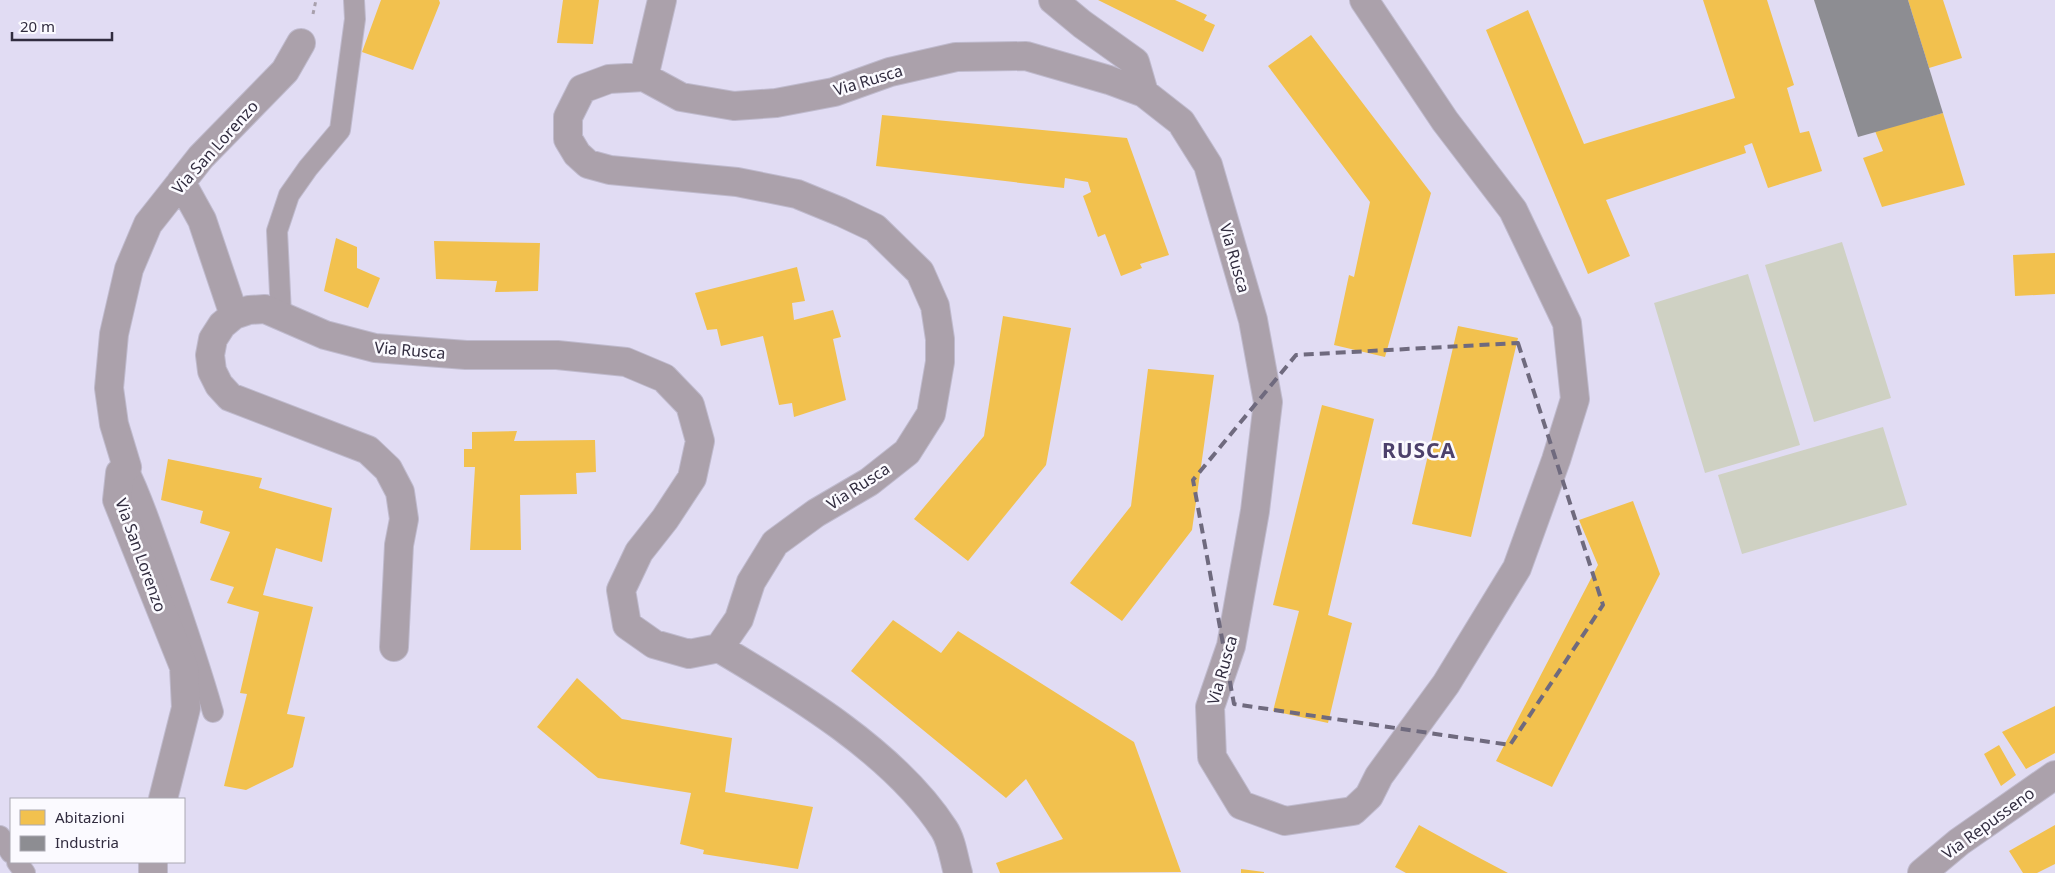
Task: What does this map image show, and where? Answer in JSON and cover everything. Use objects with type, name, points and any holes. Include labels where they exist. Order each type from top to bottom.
[{"type":"street","points":[[644,77],[662,0]]},
{"type":"street","points":[[1054,0],[1082,24],[1135,62],[1144,93]]},
{"type":"street","name":"Via Rusca","points":[[234,315],[249,310],[265,309],[281,314],[324,335],[375,348],[466,355],[557,356],[626,362],[664,378],[690,405],[700,441],[692,478],[665,519],[639,552],[621,590],[627,625],[654,644],[689,654],[719,648],[739,619],[752,582],[774,543],[816,513],[869,482],[908,452],[931,414],[940,362],[940,339],[935,306],[920,272],[876,228],[798,194],[737,182],[610,170],[588,164],[577,154],[568,139],[568,117],[582,89],[609,79],[644,77],[681,97],[734,106],[776,104],[834,92],[890,72],[956,57],[1026,56],[1109,80],[1144,93],[1181,122],[1208,165],[1253,320],[1268,402],[1255,511],[1231,646],[1210,707],[1212,757],[1241,805],[1285,822],[1353,811],[1369,796],[1379,776],[1446,684],[1517,568],[1556,460],[1575,399],[1567,323],[1513,210],[1445,121],[1364,0]]},
{"type":"street","name":"Via San Lorenzo","points":[[163,798],[186,708],[184,667],[117,500],[120,473],[128,468],[114,424],[109,388],[114,334],[129,269],[148,224],[201,156],[285,70],[300,43]]},
{"type":"street","points":[[181,182],[202,220],[234,315],[222,325],[213,339],[210,355],[212,371],[219,385],[230,397],[368,450],[388,469],[400,492],[404,518],[399,545],[394,647]]},
{"type":"street","points":[[719,648],[778,683],[837,724],[882,761],[922,800],[945,831],[958,873]]},
{"type":"street","name":"Via Repusseno","points":[[1922,873],[1959,842],[2055,775]]},
{"type":"lane","points":[[281,314],[277,232],[289,195],[308,168],[340,130],[355,19],[354,0]]},
{"type":"lane","points":[[128,468],[136,484],[199,662],[213,712]]},
{"type":"lane","points":[[0,836],[10,851]]},
{"type":"highlighted area","points":[[1518,343],[1603,605],[1510,745],[1234,704],[1193,480],[1296,355]]},
{"type":"shaded area","points":[[1842,242],[1891,398],[1814,422],[1765,265]]},
{"type":"shaded area","points":[[1748,274],[1800,445],[1705,473],[1654,303]]},
{"type":"shaded area","points":[[1883,427],[1907,505],[1742,554],[1718,475]]},
{"type":"building: Abitazioni","points":[[381,0],[439,0],[440,3],[413,70],[362,52]]},
{"type":"building: Abitazioni","points":[[563,0],[599,0],[593,44],[557,43]]},
{"type":"building: Abitazioni","points":[[1098,0],[1175,0],[1207,15],[1204,20],[1215,25],[1203,52]]},
{"type":"building: Abitazioni","points":[[1703,0],[1767,0],[1794,85],[1787,88],[1800,133],[1809,131],[1822,171],[1768,188],[1752,143],[1744,146],[1746,153],[1606,200],[1630,256],[1588,274],[1486,30],[1528,10],[1584,144],[1735,98]]},
{"type":"building: Abitazioni","points":[[1908,0],[1943,0],[1962,58],[1929,68]]},
{"type":"building: Abitazioni","points":[[1311,35],[1431,193],[1385,357],[1334,345],[1349,275],[1354,277],[1370,202],[1268,66]]},
{"type":"building: Abitazioni","points":[[1943,113],[1965,185],[1882,207],[1863,158],[1883,151],[1875,131]]},
{"type":"building: Abitazioni","points":[[882,115],[1127,138],[1169,255],[1140,264],[1142,268],[1121,276],[1105,234],[1098,237],[1083,196],[1091,192],[1088,182],[1065,178],[1064,188],[876,166]]},
{"type":"building: Abitazioni","points":[[336,238],[357,247],[357,268],[380,278],[368,308],[324,291]]},
{"type":"building: Abitazioni","points":[[434,241],[540,243],[538,291],[495,292],[497,281],[436,279]]},
{"type":"building: Abitazioni","points":[[2055,253],[2055,294],[2015,296],[2013,255]]},
{"type":"building: Abitazioni","points":[[797,267],[805,301],[792,303],[794,320],[833,310],[841,337],[833,339],[846,400],[794,417],[792,403],[779,405],[763,336],[721,346],[717,329],[707,330],[695,293]]},
{"type":"building: Abitazioni","points":[[1003,316],[1071,328],[1046,465],[968,561],[914,519],[984,436]]},
{"type":"building: Abitazioni","points":[[1458,326],[1518,338],[1471,537],[1412,524]]},
{"type":"building: Abitazioni","points":[[1148,369],[1214,375],[1192,530],[1122,621],[1070,583],[1131,506]]},
{"type":"building: Abitazioni","points":[[1322,405],[1374,419],[1328,615],[1352,623],[1328,723],[1273,711],[1299,611],[1273,605]]},
{"type":"building: Abitazioni","points":[[517,431],[514,441],[595,440],[596,472],[576,473],[577,494],[520,495],[521,550],[470,550],[475,467],[464,467],[464,449],[472,449],[472,432]]},
{"type":"building: Abitazioni","points":[[168,459],[262,478],[259,488],[332,508],[322,562],[276,548],[263,595],[313,607],[287,714],[305,717],[293,767],[246,790],[224,786],[247,694],[240,693],[259,612],[227,603],[234,587],[210,580],[230,532],[200,523],[203,511],[161,500]]},
{"type":"building: Abitazioni","points":[[1633,501],[1660,574],[1552,787],[1496,761],[1598,565],[1579,520]]},
{"type":"building: Abitazioni","points":[[893,620],[941,653],[958,631],[1134,742],[1181,872],[1000,873],[996,863],[1063,839],[1026,779],[1006,798],[851,671]]},
{"type":"building: Abitazioni","points":[[577,678],[622,719],[732,738],[725,792],[813,807],[798,869],[703,854],[704,850],[680,844],[691,793],[598,778],[537,727]]},
{"type":"building: Abitazioni","points":[[2055,706],[2055,753],[2026,769],[2002,732]]},
{"type":"building: Abitazioni","points":[[1999,745],[2016,775],[2001,786],[1984,754]]},
{"type":"building: Abitazioni","points":[[1419,825],[1508,873],[1406,873],[1395,867]]},
{"type":"building: Abitazioni","points":[[2055,825],[2055,864],[2037,873],[2023,873],[2009,851]]},
{"type":"building: Abitazioni","points":[[1241,869],[1264,872],[1264,873],[1241,873]]},
{"type":"building: Industria","points":[[1814,0],[1908,0],[1943,113],[1858,137]]},
{"type":"district","name":"RUSCA","points":[[1419,450]]}]
